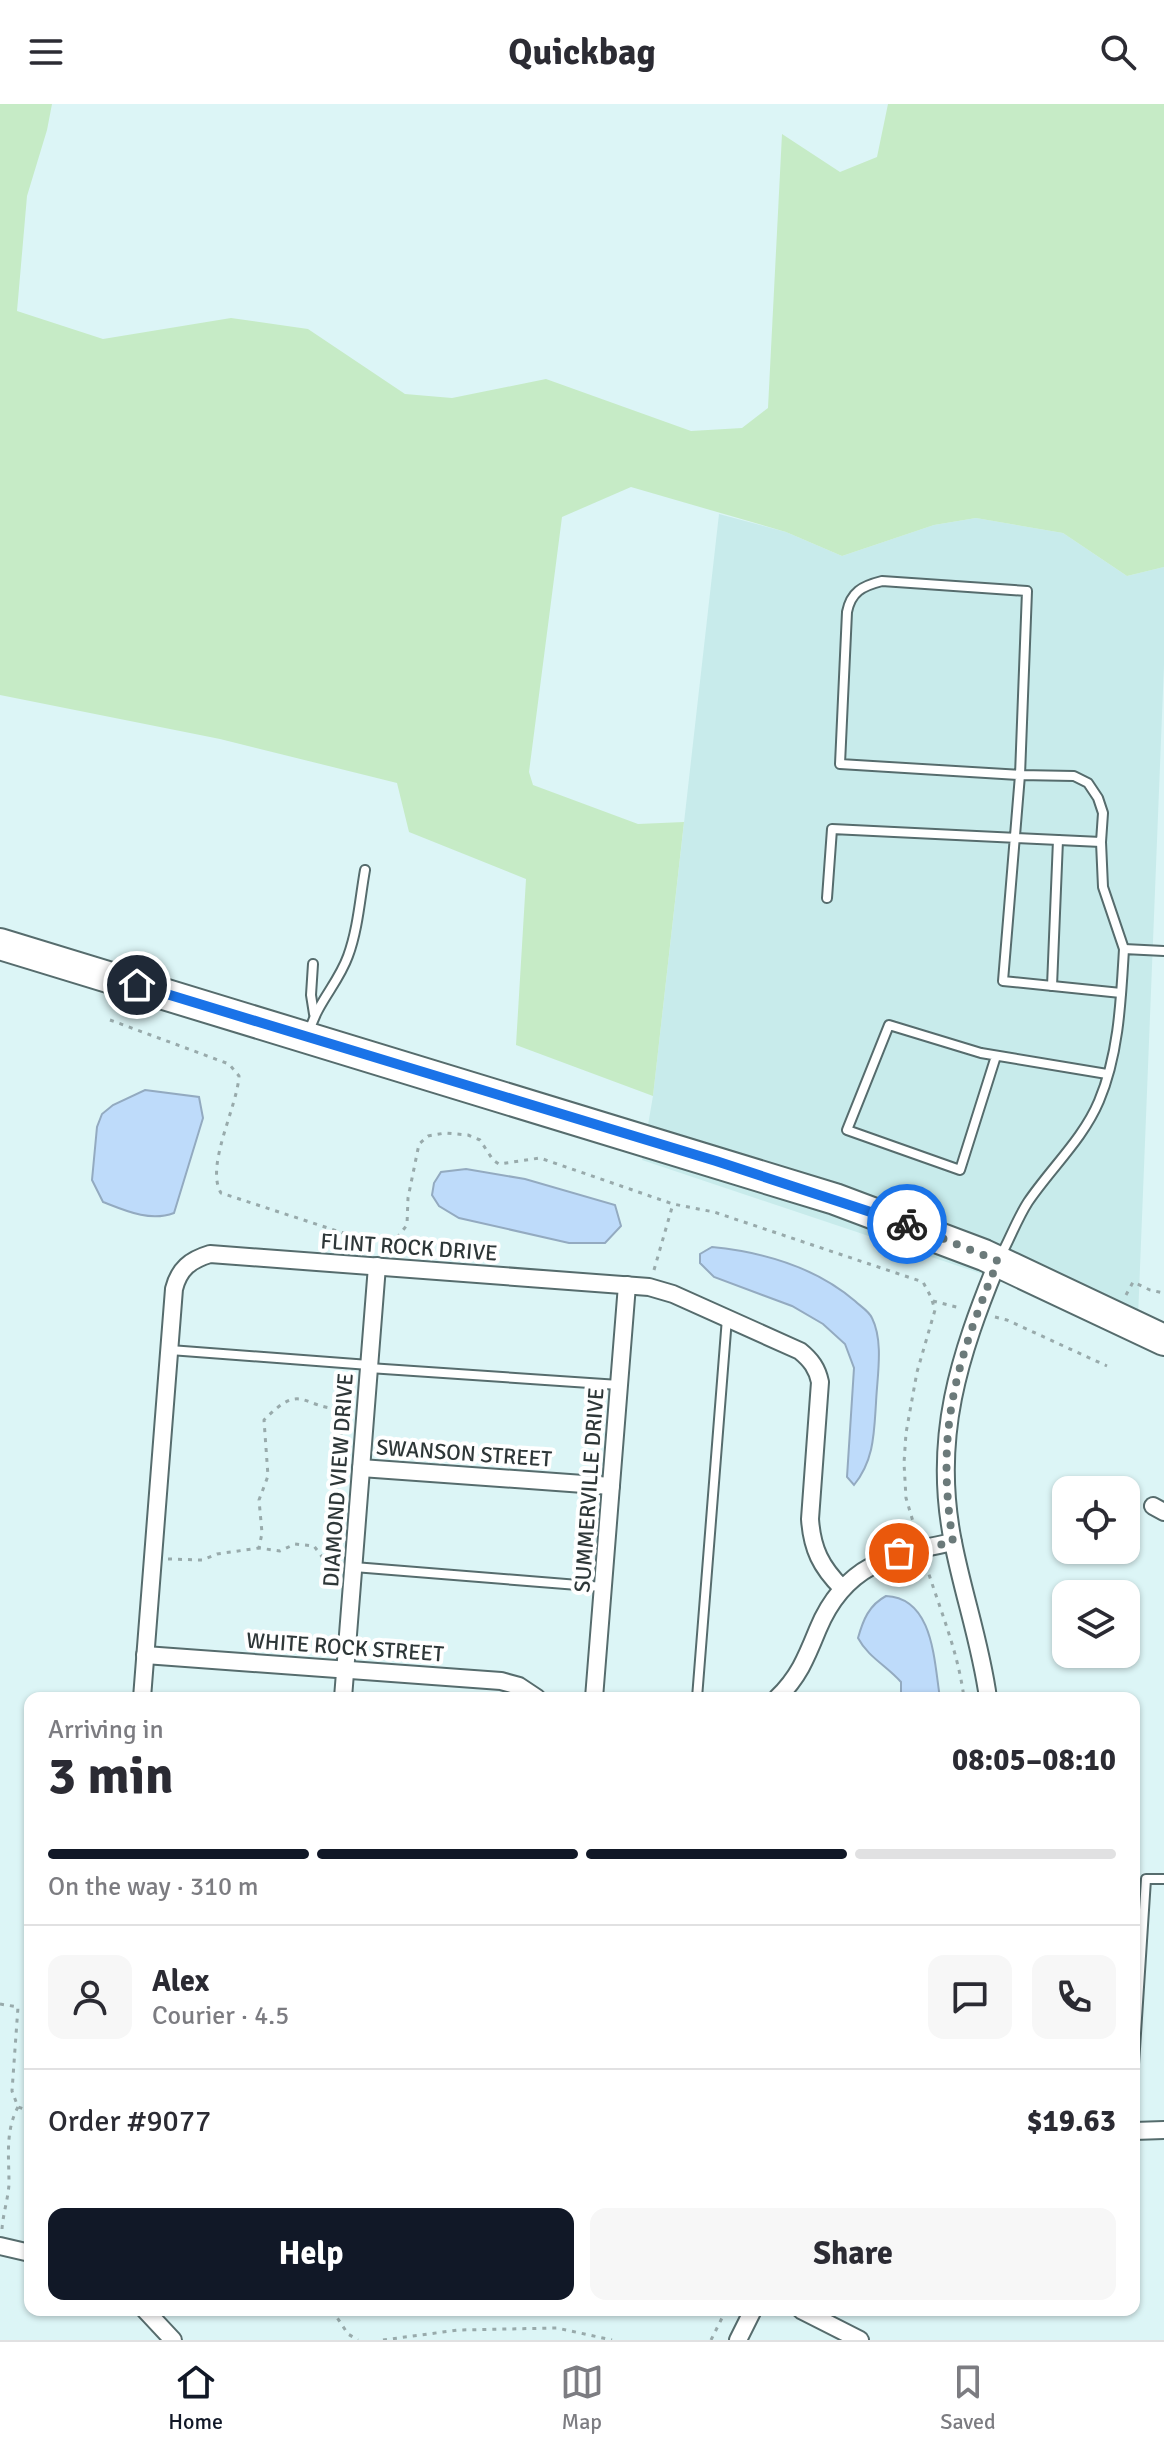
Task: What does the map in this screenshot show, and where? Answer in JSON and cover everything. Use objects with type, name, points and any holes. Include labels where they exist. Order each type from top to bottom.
[{"type":"highway","points":[[0,944],[311,1026],[835,1199],[998,1261],[1164,1340]]},
{"type":"street","name":"FLINT ROCK DRIVE","points":[[142,1692],[174,1289],[177,1277],[185,1266],[210,1254],[649,1287],[673,1294],[800,1351],[810,1358],[820,1382],[811,1538],[826,1572],[842,1588]]},
{"type":"street","points":[[987,1692],[953,1542],[946,1453],[957,1370],[998,1261]]},
{"type":"street","name":"DIAMOND VIEW DRIVE","points":[[343,1692],[377,1266]]},
{"type":"street","name":"SUMMERVILLE DRIVE","points":[[594,1692],[627,1285]]},
{"type":"street","name":"SWANSON STREET","points":[[361,1468],[611,1486]]},
{"type":"street","points":[[783,1692],[805,1664],[829,1607],[842,1588],[878,1561],[899,1553],[953,1542]]},
{"type":"street","name":"WHITE ROCK STREET","points":[[145,1655],[501,1681],[528,1692]]},
{"type":"street","points":[[1140,2131],[1164,2130]]},
{"type":"street","points":[[0,2246],[24,2252]]},
{"type":"street","points":[[151,2316],[173,2340]]},
{"type":"street","points":[[738,2340],[750,2316]]},
{"type":"street","points":[[813,2316],[860,2340]]},
{"type":"lane","points":[[998,1261],[1028,1203],[1073,1145],[1099,1102],[1107,1074],[1121,993],[1124,949],[1103,887],[1103,813],[1088,783],[1074,776],[1020,775],[840,764],[847,612],[850,600],[866,585],[882,581],[1027,591],[1020,775],[1003,981],[1121,993]]},
{"type":"lane","points":[[827,898],[832,829],[1101,842]]},
{"type":"lane","points":[[1052,986],[1058,840]]},
{"type":"lane","points":[[311,1026],[348,955],[365,870]]},
{"type":"lane","points":[[1124,949],[1164,951]]},
{"type":"lane","points":[[311,1026],[313,964]]},
{"type":"lane","points":[[996,1056],[960,1170],[847,1130],[889,1025],[981,1053],[1107,1074]]},
{"type":"lane","points":[[697,1692],[727,1318]]},
{"type":"lane","points":[[169,1350],[619,1385]]},
{"type":"lane","points":[[353,1567],[603,1587]]},
{"type":"lane","points":[[1140,1972],[1146,1879],[1164,1879]]},
{"type":"path","points":[[649,1287],[673,1204]]},
{"type":"path","points":[[1115,1316],[1133,1282],[1164,1293]]},
{"type":"path","points":[[933,1301],[1007,1320],[1107,1366]]},
{"type":"path","points":[[331,1569],[345,1363]]},
{"type":"path","points":[[259,1548],[262,1533],[259,1500],[268,1476],[264,1420],[282,1402],[304,1398],[331,1409],[343,1409]]},
{"type":"path","points":[[153,1558],[202,1560],[217,1554],[259,1548],[280,1551],[295,1544],[314,1546],[339,1578]]},
{"type":"path","points":[[0,2004],[18,2007],[12,2091],[18,2107],[12,2118],[8,2145],[9,2187],[0,2246]]},
{"type":"path","points":[[18,2107],[24,2109]]},
{"type":"path","points":[[336,2316],[348,2334],[358,2340]]},
{"type":"path","points":[[711,2340],[723,2316]]},
{"type":"path","points":[[383,2340],[458,2330],[557,2328],[612,2340]]},
{"type":"path","points":[[458,2330],[458,2340]]},
{"type":"shaded area","points":[[719,514],[786,532],[842,556],[934,525],[976,518],[1063,533],[1127,576],[1164,567],[1164,665],[1137,1343],[1024,1288],[642,1160],[653,1096]]},
{"type":"shaded area","points":[[145,1090],[199,1097],[203,1118],[174,1213],[165,1215],[138,1214],[103,1202],[92,1180],[97,1127],[102,1114],[113,1105]]},
{"type":"shaded area","points":[[466,1169],[525,1179],[615,1205],[621,1226],[605,1243],[569,1243],[459,1218],[439,1206],[432,1195],[434,1183],[441,1172]]},
{"type":"shaded area","points":[[712,1247],[769,1257],[806,1270],[839,1289],[871,1315],[879,1349],[875,1425],[866,1466],[854,1485],[847,1477],[854,1368],[845,1344],[823,1324],[792,1306],[714,1277],[700,1263],[700,1254]]},
{"type":"shaded area","points":[[886,1596],[902,1599],[923,1620],[933,1650],[939,1692],[901,1692],[901,1682],[867,1651],[858,1638],[875,1604]]},
{"type":"green space","points":[[0,104],[52,104],[27,196],[17,311],[103,339],[231,318],[308,329],[405,394],[452,398],[546,379],[691,431],[742,428],[768,408],[782,134],[840,172],[877,157],[888,104],[1164,104],[1164,567],[1127,576],[1063,533],[976,518],[934,525],[842,556],[786,532],[631,487],[562,517],[529,772],[533,785],[638,824],[684,822],[653,1096],[516,1045],[526,879],[409,832],[397,783],[220,739],[0,695]]},
{"type":"way so far","points":[[899,1553],[953,1542],[946,1453],[950,1411],[957,1370],[998,1261],[907,1224]]},
{"type":"route","points":[[137,985],[716,1161],[907,1224]]}]
